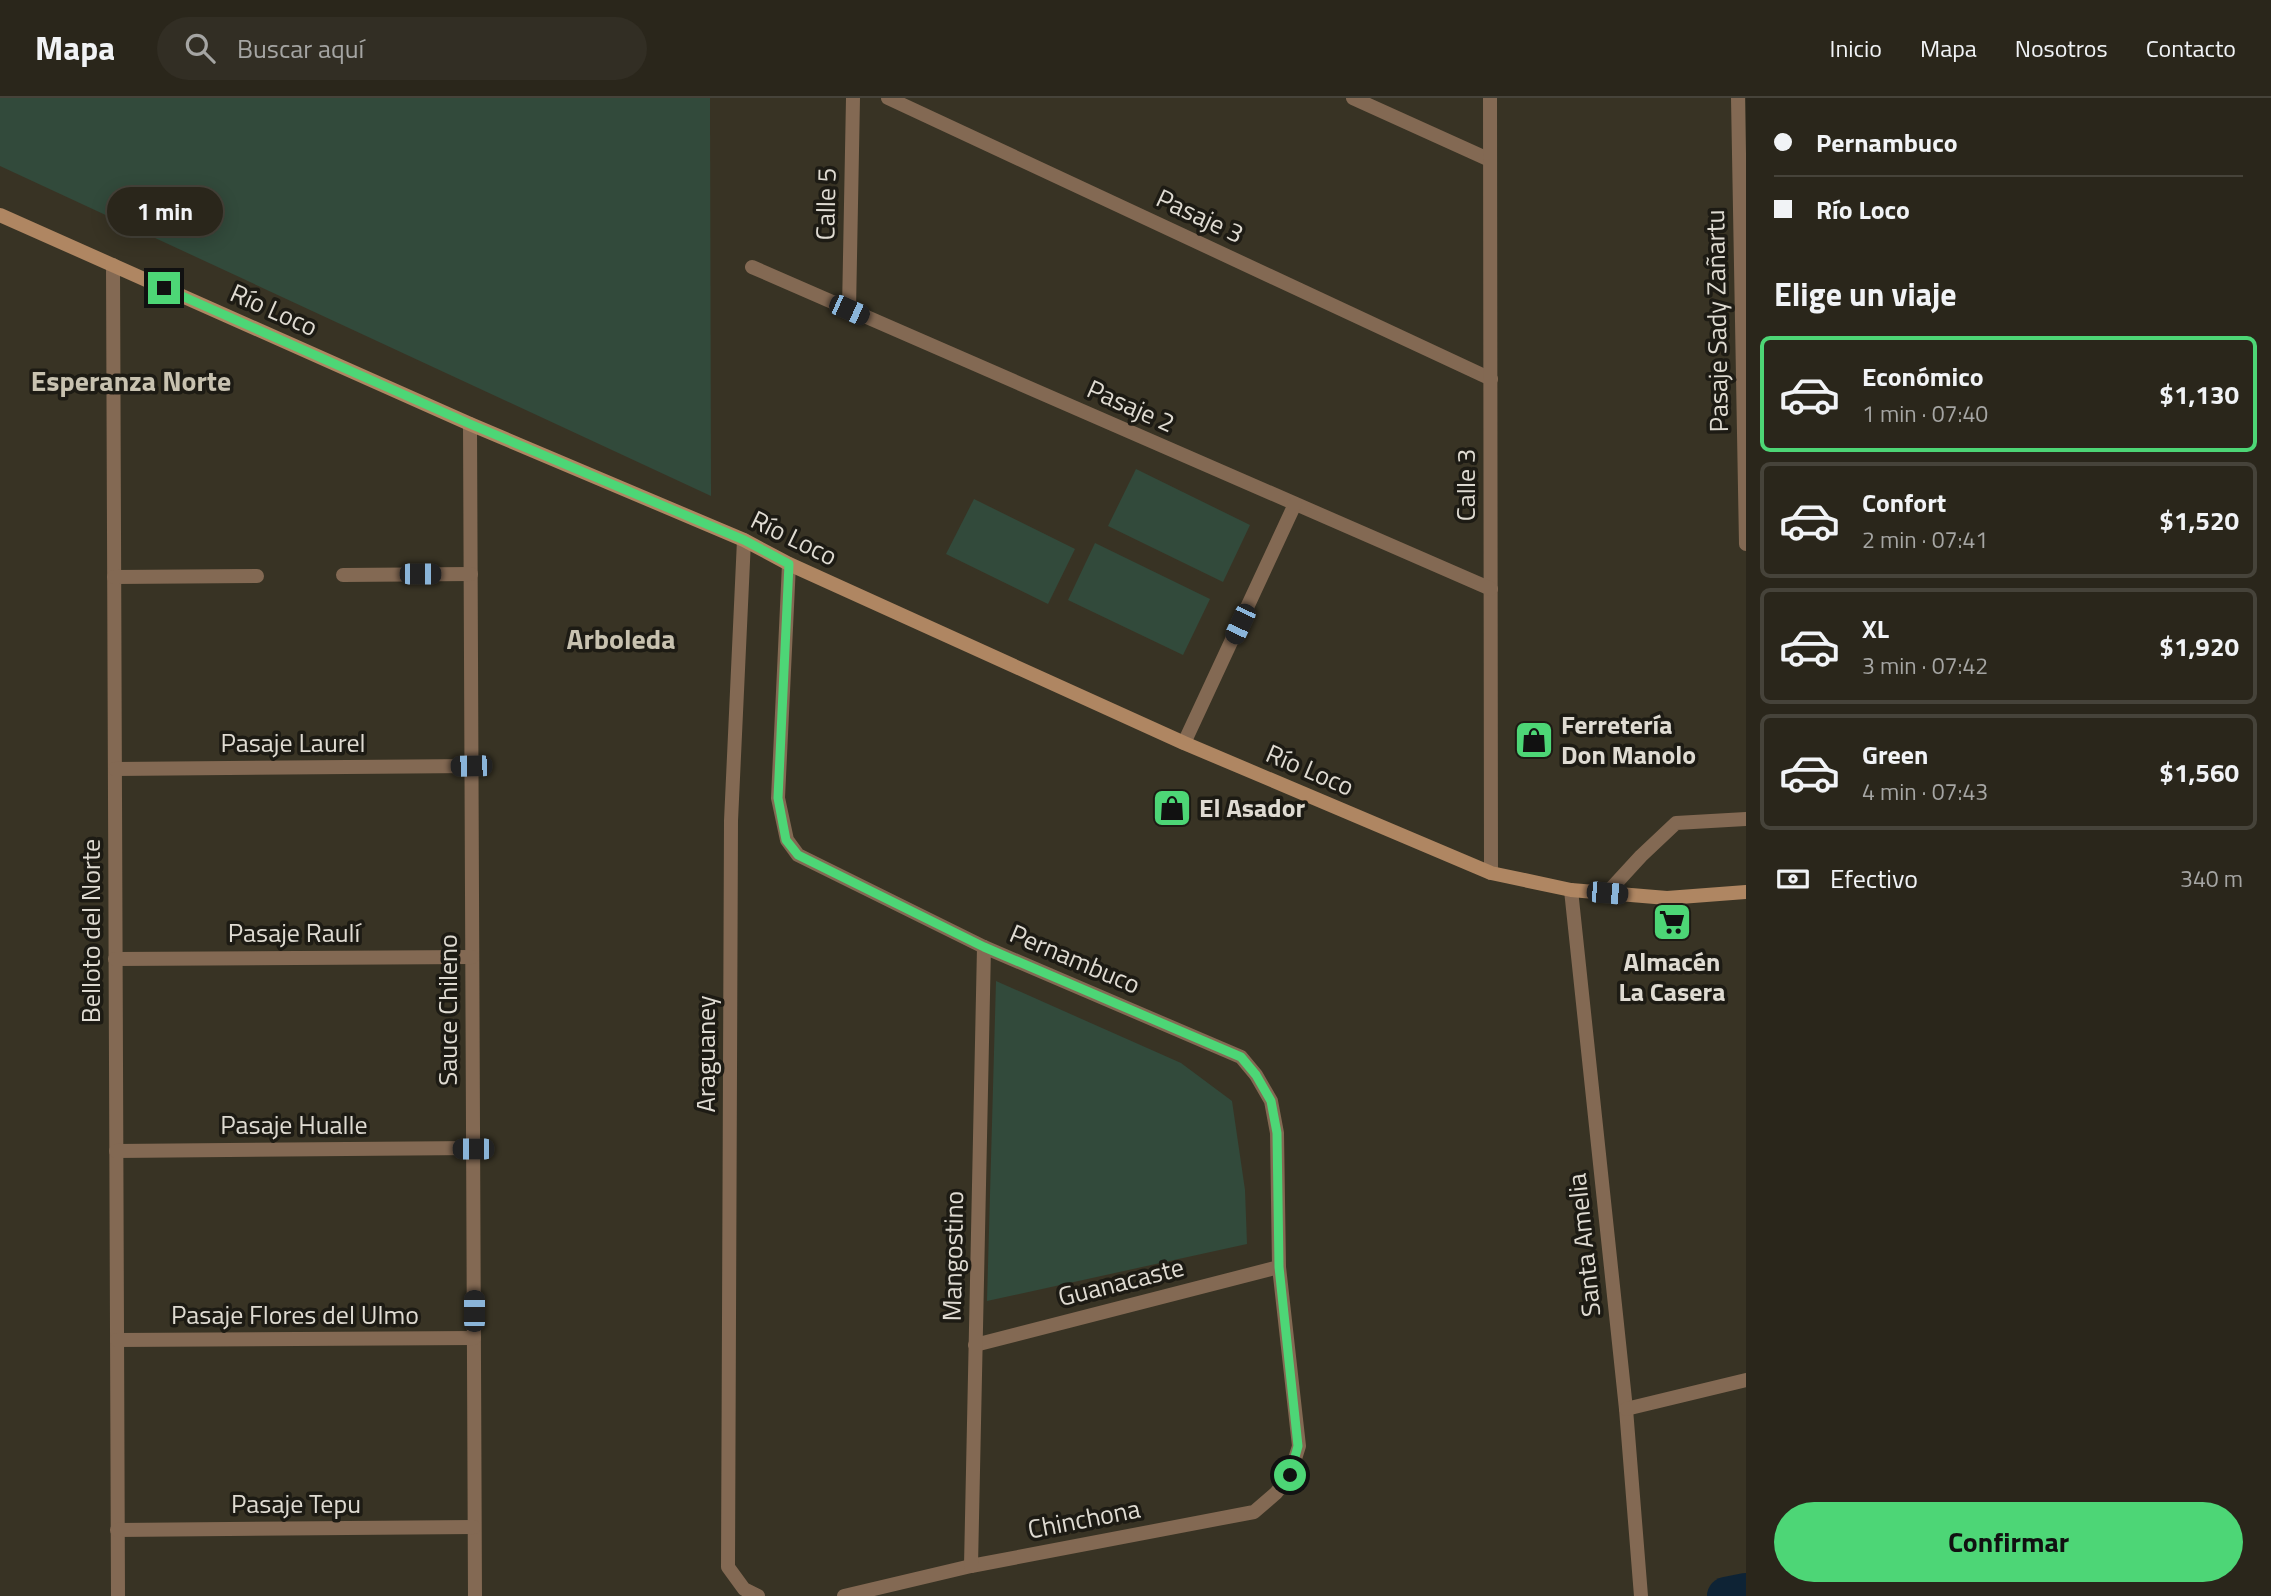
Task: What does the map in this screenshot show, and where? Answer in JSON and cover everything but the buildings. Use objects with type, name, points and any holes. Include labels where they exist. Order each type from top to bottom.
[{"type":"street","name":"Calle 5","points":[[849,310],[853,98]]},
{"type":"street","name":"Pasaje 3","points":[[888,98],[1491,379]]},
{"type":"street","points":[[1353,98],[1490,160]]},
{"type":"street","name":"Calle 3","points":[[1490,98],[1491,873]]},
{"type":"street","name":"Pasaje Sady Zañartu","points":[[1738,98],[1746,544]]},
{"type":"street","name":"Río Loco","points":[[0,215],[470,424],[744,540],[789,564],[1184,743],[1491,873],[1571,890],[1667,898],[1746,892]]},
{"type":"street","name":"Belloto del Norte","points":[[113,265],[118,1596]]},
{"type":"street","name":"Pasaje 2","points":[[752,267],[1491,589]]},
{"type":"street","name":"Sauce Chileno","points":[[470,424],[475,1596]]},
{"type":"street","points":[[1184,743],[1295,504]]},
{"type":"street","name":"Araguaney","points":[[744,540],[731,821],[728,1567],[744,1589],[758,1596]]},
{"type":"street","name":"Pernambuco","points":[[789,564],[778,798],[786,840],[798,855],[984,947],[1241,1057],[1256,1075],[1271,1101],[1277,1133],[1279,1267],[1298,1446]]},
{"type":"street","points":[[343,575],[471,574]]},
{"type":"street","points":[[114,577],[257,576]]},
{"type":"street","name":"Pasaje Laurel","points":[[115,769],[471,766]]},
{"type":"street","points":[[1607,893],[1676,823],[1746,819]]},
{"type":"street","name":"Santa Amelia","points":[[1571,890],[1626,1409],[1641,1596]]},
{"type":"street","name":"Mangostino","points":[[971,1566],[984,947]]},
{"type":"street","name":"Pasaje Raulí","points":[[115,959],[472,957]]},
{"type":"street","name":"Pasaje Hualle","points":[[116,1152],[473,1149]]},
{"type":"street","name":"Guanacaste","points":[[975,1345],[1279,1267]]},
{"type":"street","name":"Pasaje Flores del Ulmo","points":[[117,1340],[474,1338]]},
{"type":"street","points":[[1626,1409],[1746,1380]]},
{"type":"street","name":"Chinchona","points":[[844,1596],[971,1566],[1254,1512],[1276,1493],[1290,1475],[1298,1446]]},
{"type":"street","name":"Pasaje Tepu","points":[[117,1530],[474,1527]]},
{"type":"green space","points":[[0,98],[710,98],[711,496],[0,166]]},
{"type":"green space","points":[[1136,469],[1250,525],[1223,582],[1108,526]]},
{"type":"green space","points":[[974,499],[1075,549],[1048,604],[946,554]]},
{"type":"green space","points":[[1095,543],[1210,599],[1183,655],[1068,600]]},
{"type":"green space","points":[[996,981],[1181,1063],[1232,1101],[1245,1190],[1247,1244],[987,1301]]},
{"type":"waterway","points":[[1726,1596],[1746,1592]]},
{"type":"place","name":"Ferretería Don Manolo","points":[[1534,740]]},
{"type":"place","name":"El Asador","points":[[1172,808]]},
{"type":"place","name":"Almacén La Casera","points":[[1672,922]]},
{"type":"district","name":"Esperanza Norte","points":[[131,381]]},
{"type":"district","name":"Arboleda","points":[[621,639]]},
{"type":"route","points":[[164,288],[470,424],[744,540],[789,564],[778,798],[786,840],[798,855],[984,947],[1241,1057],[1256,1075],[1271,1101],[1277,1133],[1279,1267],[1298,1446],[1290,1475]]}]
